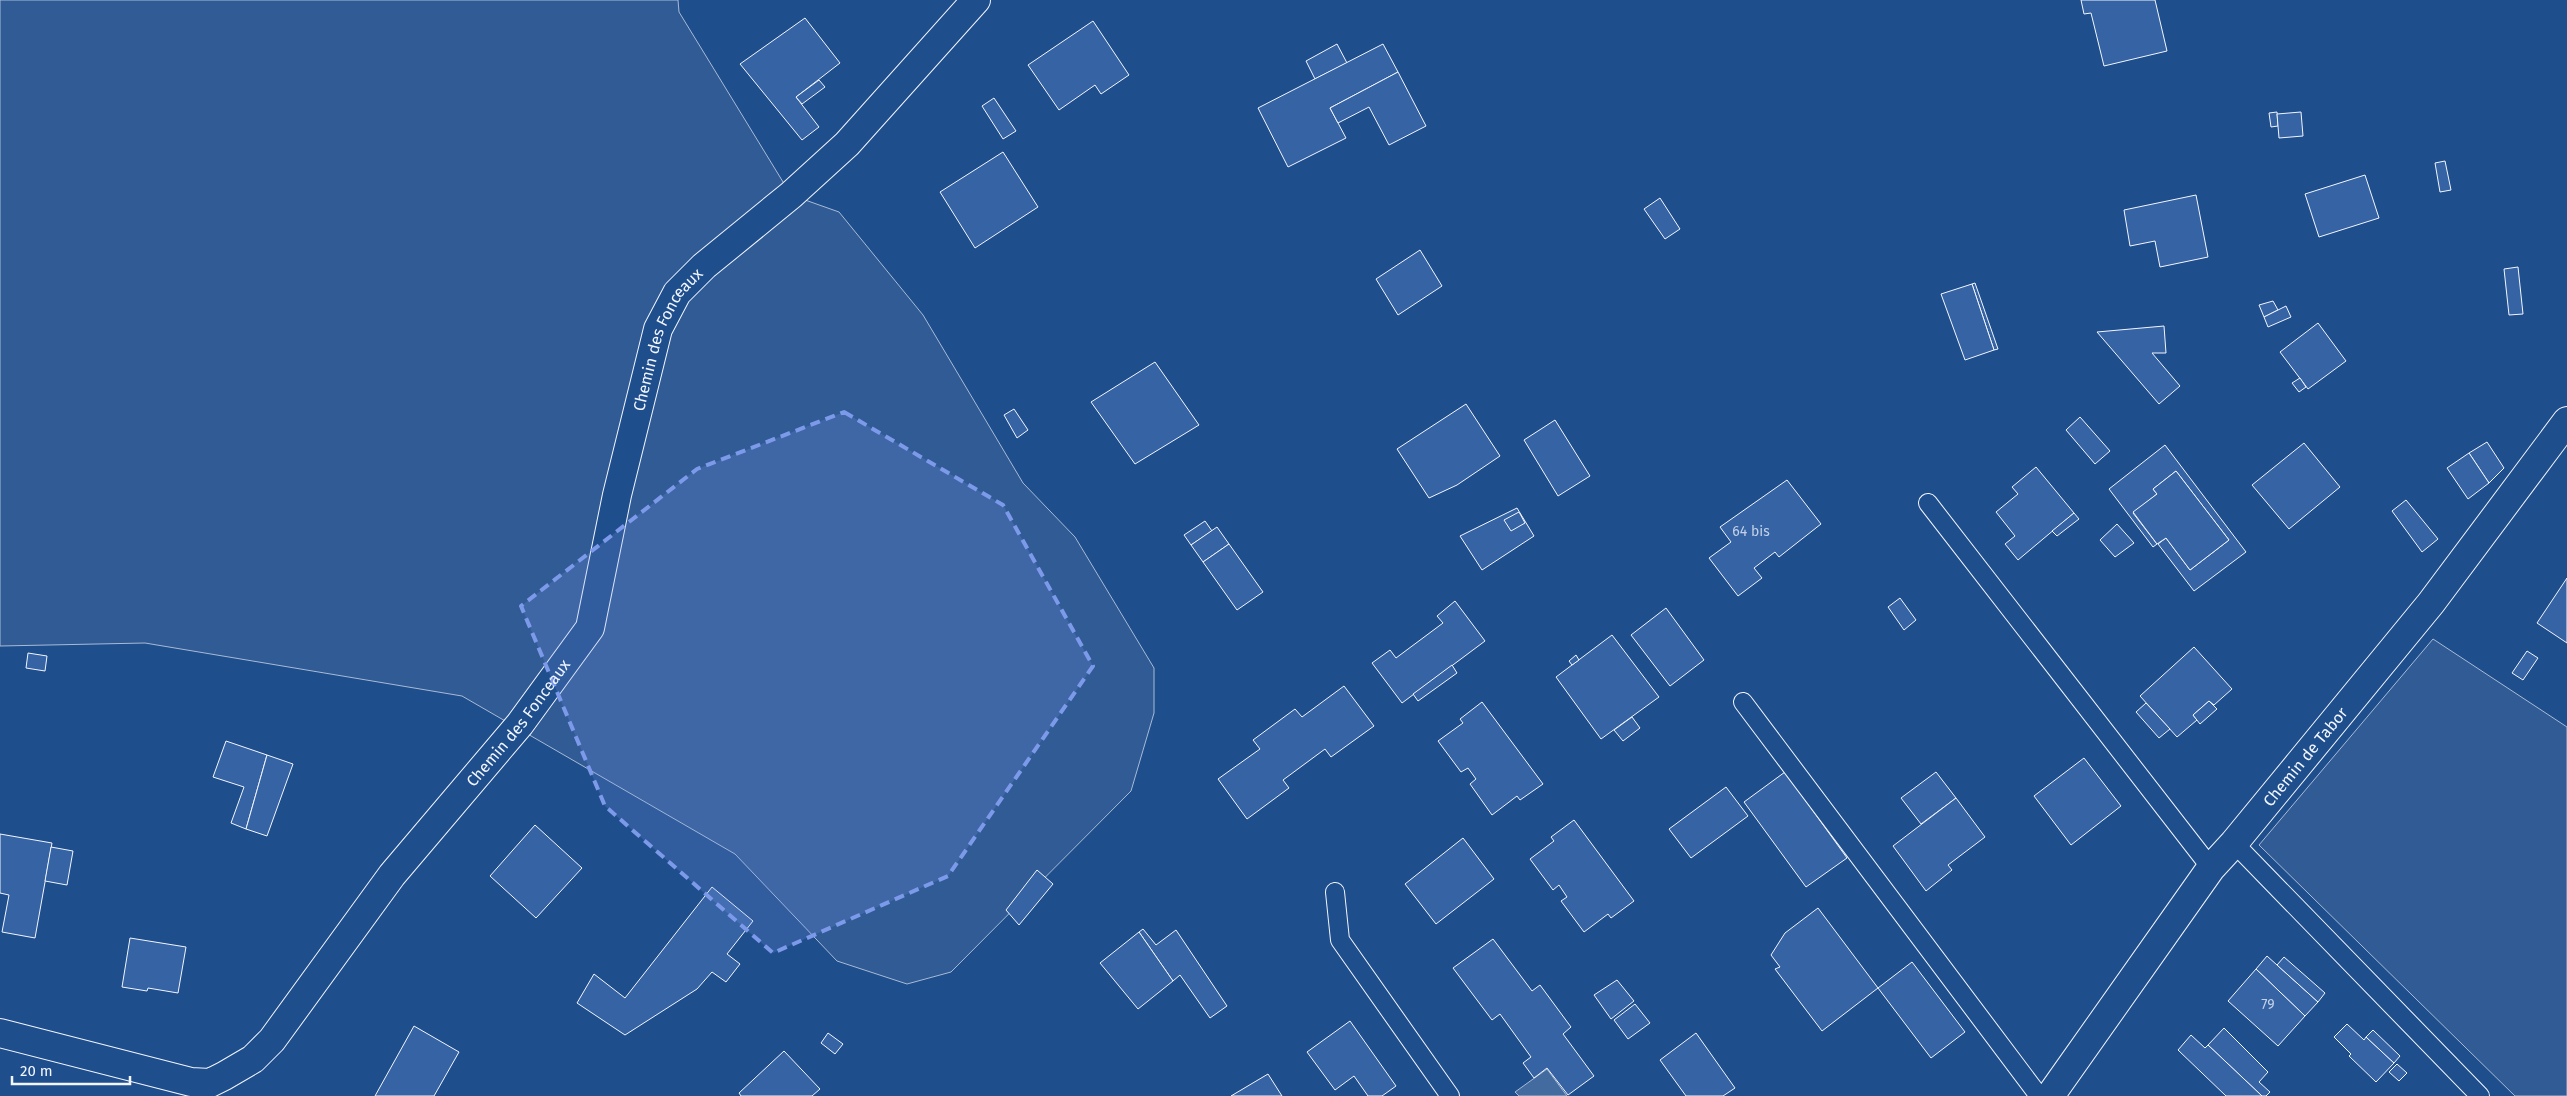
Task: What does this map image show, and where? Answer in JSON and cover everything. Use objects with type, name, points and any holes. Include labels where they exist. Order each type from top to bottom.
[{"type":"street","name":"Chemin des Fonceaux","points":[[0,1033],[191,1082],[210,1083],[254,1059],[272,1040],[392,875],[520,724],[590,628],[617,495],[658,329],[677,293],[704,266],[791,195],[847,144],[976,0]]},
{"type":"street","name":"Chemin de Tabor","points":[[2050,1096],[2211,868],[2234,844],[2431,603],[2567,421]]},
{"type":"lane","points":[[1928,503],[2211,868]]},
{"type":"lane","points":[[1743,702],[2039,1096]]},
{"type":"lane","points":[[2234,844],[2480,1096]]},
{"type":"lane","points":[[1335,892],[1340,940],[1450,1096]]},
{"type":"highlighted area","points":[[844,412],[1003,505],[1093,666],[948,876],[773,953],[605,806],[521,606],[697,469]]},
{"type":"shaded area","points":[[0,0],[678,0],[679,12],[791,195],[839,212],[923,315],[1023,483],[1075,537],[1154,668],[1154,713],[1131,791],[951,972],[907,984],[837,961],[735,854],[462,696],[145,643],[0,646]]},
{"type":"shaded area","points":[[2433,639],[2567,727],[2567,1096],[2515,1096],[2259,845]]},
{"type":"shaded area","points":[[1547,1069],[1567,1096],[1519,1096],[1515,1092]]},
{"type":"building","points":[[2081,0],[2155,0],[2167,51],[2104,66],[2091,13],[2084,14]]},
{"type":"building","points":[[805,18],[840,63],[796,97],[819,127],[802,140],[740,64]]},
{"type":"building","points":[[1093,21],[1129,75],[1101,94],[1095,85],[1059,110],[1028,65]]},
{"type":"building","points":[[1337,44],[1347,63],[1315,79],[1306,61]]},
{"type":"building","points":[[1383,44],[1398,72],[1330,108],[1346,138],[1288,167],[1258,108]]},
{"type":"building","points":[[1398,72],[1426,126],[1389,145],[1369,107],[1338,123],[1330,108]]},
{"type":"building","points":[[819,80],[825,87],[802,104],[796,97]]},
{"type":"building","points":[[994,98],[1016,131],[1003,139],[982,106]]},
{"type":"building","points":[[2277,112],[2278,126],[2271,127],[2269,113]]},
{"type":"building","points":[[2301,112],[2303,136],[2279,138],[2277,114]]},
{"type":"building","points":[[1003,152],[1038,207],[975,248],[940,192]]},
{"type":"building","points":[[2445,161],[2451,190],[2440,192],[2435,163]]},
{"type":"building","points":[[2365,175],[2379,218],[2319,237],[2305,194]]},
{"type":"building","points":[[2196,195],[2208,257],[2160,267],[2155,241],[2130,246],[2124,210]]},
{"type":"building","points":[[1660,198],[1680,229],[1665,239],[1644,209]]},
{"type":"building","points":[[1420,250],[1442,286],[1398,315],[1376,279]]},
{"type":"building","points":[[2518,267],[2523,314],[2509,315],[2504,269]]},
{"type":"building","points":[[1975,283],[1998,349],[1994,350],[1972,284]]},
{"type":"building","points":[[1972,284],[1994,350],[1965,360],[1941,294]]},
{"type":"building","points":[[2273,301],[2278,310],[2264,317],[2259,305]]},
{"type":"building","points":[[2286,306],[2291,317],[2268,327],[2264,317]]},
{"type":"building","points":[[2318,323],[2346,361],[2308,389],[2280,352]]},
{"type":"building","points":[[2164,326],[2166,353],[2152,353],[2180,386],[2159,404],[2097,332]]},
{"type":"building","points":[[1155,362],[1199,425],[1135,464],[1091,402]]},
{"type":"building","points":[[2300,378],[2306,387],[2299,392],[2292,383]]},
{"type":"building","points":[[1466,404],[1500,456],[1457,485],[1429,498],[1397,449]]},
{"type":"building","points":[[1014,409],[1028,430],[1017,438],[1004,415]]},
{"type":"building","points":[[2080,417],[2110,451],[2095,464],[2066,430]]},
{"type":"building","points":[[1555,420],[1590,476],[1558,496],[1524,440]]},
{"type":"building","points":[[2487,442],[2504,468],[2489,483],[2469,453]]},
{"type":"building","points":[[2304,443],[2340,487],[2289,529],[2252,485]]},
{"type":"building","points":[[2165,445],[2246,552],[2194,591],[2158,544],[2166,538],[2190,570],[2229,540],[2176,471],[2153,489],[2157,494],[2133,513],[2157,544],[2153,547],[2109,489]]},
{"type":"building","points":[[2469,453],[2489,483],[2468,499],[2447,468]]},
{"type":"building","points":[[2036,467],[2074,513],[2018,560],[2005,544],[2015,536],[1996,512],[2018,494],[2012,487]]},
{"type":"building","points":[[2176,471],[2229,540],[2190,570],[2166,538],[2157,544],[2133,512],[2157,494],[2153,489]]},
{"type":"building","points":[[1787,480],[1821,524],[1779,557],[1775,552],[1754,568],[1762,578],[1738,596],[1709,558],[1731,542],[1720,527]]},
{"type":"building","points":[[2406,500],[2438,539],[2422,552],[2392,511]]},
{"type":"building","points":[[1517,508],[1534,536],[1482,570],[1460,536]]},
{"type":"building","points":[[1519,512],[1525,523],[1511,531],[1504,520]]},
{"type":"building","points":[[2074,513],[2079,519],[2057,536],[2052,531]]},
{"type":"building","points":[[1205,521],[1212,531],[1191,545],[1184,535]]},
{"type":"building","points":[[2117,524],[2134,543],[2115,557],[2100,540]]},
{"type":"building","points":[[1217,527],[1229,544],[1203,562],[1191,545]]},
{"type":"building","points":[[1229,544],[1263,592],[1237,610],[1203,562]]},
{"type":"building","points":[[2567,578],[2567,643],[2537,623]]},
{"type":"building","points":[[1900,598],[1916,620],[1904,630],[1888,607]]},
{"type":"building","points":[[1455,601],[1485,641],[1402,703],[1372,663],[1390,650],[1396,658],[1443,623],[1437,616]]},
{"type":"building","points":[[1666,608],[1704,660],[1670,686],[1631,635]]},
{"type":"building","points":[[1612,635],[1659,697],[1601,739],[1556,677]]},
{"type":"building","points":[[2194,647],[2232,689],[2214,705],[2209,701],[2193,715],[2197,720],[2177,737],[2140,696]]},
{"type":"building","points":[[2527,651],[2538,658],[2523,680],[2512,673]]},
{"type":"building","points":[[28,653],[47,656],[45,671],[26,668]]},
{"type":"building","points":[[1576,655],[1579,660],[1572,665],[1569,661]]},
{"type":"building","points":[[1452,665],[1457,673],[1418,701],[1413,694]]},
{"type":"building","points":[[1344,686],[1374,726],[1331,757],[1325,749],[1283,780],[1289,788],[1247,819],[1218,779],[1260,749],[1253,740],[1295,709],[1302,717]]},
{"type":"building","points":[[2209,701],[2217,709],[2200,724],[2193,715]]},
{"type":"building","points":[[1482,702],[1543,784],[1520,800],[1517,796],[1492,815],[1470,784],[1476,779],[1468,768],[1461,772],[1438,741],[1463,723],[1460,719]]},
{"type":"building","points":[[2146,703],[2170,729],[2159,738],[2136,712]]},
{"type":"building","points":[[1632,717],[1640,728],[1623,741],[1614,730]]},
{"type":"building","points":[[226,741],[267,755],[246,829],[231,823],[244,787],[213,777]]},
{"type":"building","points":[[267,755],[293,764],[267,836],[246,829]]},
{"type":"building","points":[[2084,758],[2121,806],[2071,845],[2034,796]]},
{"type":"building","points":[[1785,772],[1847,858],[1806,887],[1744,802]]},
{"type":"building","points":[[1936,772],[1956,798],[1921,824],[1901,798]]},
{"type":"building","points":[[1726,787],[1748,816],[1691,858],[1669,829]]},
{"type":"building","points":[[1956,798],[1985,837],[1948,865],[1952,870],[1926,891],[1893,846]]},
{"type":"building","points":[[1574,820],[1634,901],[1611,918],[1608,914],[1584,932],[1561,901],[1567,897],[1559,885],[1553,890],[1530,859],[1554,841],[1551,837]]},
{"type":"building","points":[[535,825],[582,868],[536,918],[490,876]]},
{"type":"building","points":[[0,834],[52,843],[35,938],[2,932],[9,895],[0,893]]},
{"type":"building","points":[[1463,838],[1494,879],[1436,924],[1405,884]]},
{"type":"building","points":[[51,847],[73,851],[67,885],[45,881]]},
{"type":"building","points":[[1037,870],[1053,884],[1019,925],[1006,910]]},
{"type":"building","points":[[712,887],[753,921],[727,954],[740,964],[726,982],[712,972],[697,989],[625,1035],[577,1003],[594,974],[625,998]]},
{"type":"building","points":[[1818,908],[1878,988],[1822,1031],[1775,969],[1780,967],[1771,955],[1785,933]]},
{"type":"building","points":[[1143,929],[1156,945],[1176,930],[1227,1006],[1210,1018],[1180,975],[1173,981],[1139,932]]},
{"type":"building","points":[[1139,932],[1173,981],[1138,1009],[1100,963]]},
{"type":"building","points":[[130,938],[186,947],[178,993],[148,988],[147,991],[122,987]]},
{"type":"building","points":[[1493,939],[1532,991],[1540,985],[1571,1027],[1563,1034],[1594,1076],[1568,1095],[1547,1068],[1534,1078],[1523,1063],[1531,1057],[1500,1014],[1492,1020],[1453,968]]},
{"type":"building","points":[[2267,956],[2318,1002],[2305,1016],[2256,969]]},
{"type":"building","points":[[2284,957],[2325,993],[2318,1002],[2277,965]]},
{"type":"building","points":[[1912,962],[1965,1032],[1931,1058],[1878,988]]},
{"type":"building","points":[[2256,969],[2305,1016],[2278,1046],[2228,1001]]},
{"type":"building","points":[[1617,980],[1634,1001],[1611,1019],[1594,995]]},
{"type":"building","points":[[1635,1004],[1650,1023],[1628,1039],[1614,1020]]},
{"type":"building","points":[[1350,1021],[1396,1086],[1382,1096],[1368,1096],[1354,1076],[1335,1090],[1307,1052]]},
{"type":"building","points":[[2347,1024],[2364,1040],[2366,1037],[2394,1063],[2376,1082],[2349,1056],[2351,1054],[2334,1037]]},
{"type":"building","points":[[414,1026],[459,1052],[434,1096],[375,1096]]},
{"type":"building","points":[[2224,1028],[2268,1072],[2259,1082],[2270,1092],[2266,1096],[2262,1096],[2208,1045]]},
{"type":"building","points":[[2373,1030],[2400,1056],[2394,1063],[2366,1037]]},
{"type":"building","points":[[828,1033],[843,1044],[835,1054],[821,1043]]},
{"type":"building","points":[[1696,1033],[1735,1088],[1723,1096],[1686,1096],[1660,1060]]},
{"type":"building","points":[[2191,1035],[2205,1048],[2208,1045],[2262,1096],[2226,1096],[2178,1050]]},
{"type":"building","points":[[784,1051],[820,1089],[812,1096],[741,1096],[739,1093]]},
{"type":"building","points":[[2397,1064],[2407,1073],[2399,1081],[2389,1072]]},
{"type":"building","points":[[1268,1074],[1282,1096],[1231,1096]]}]
